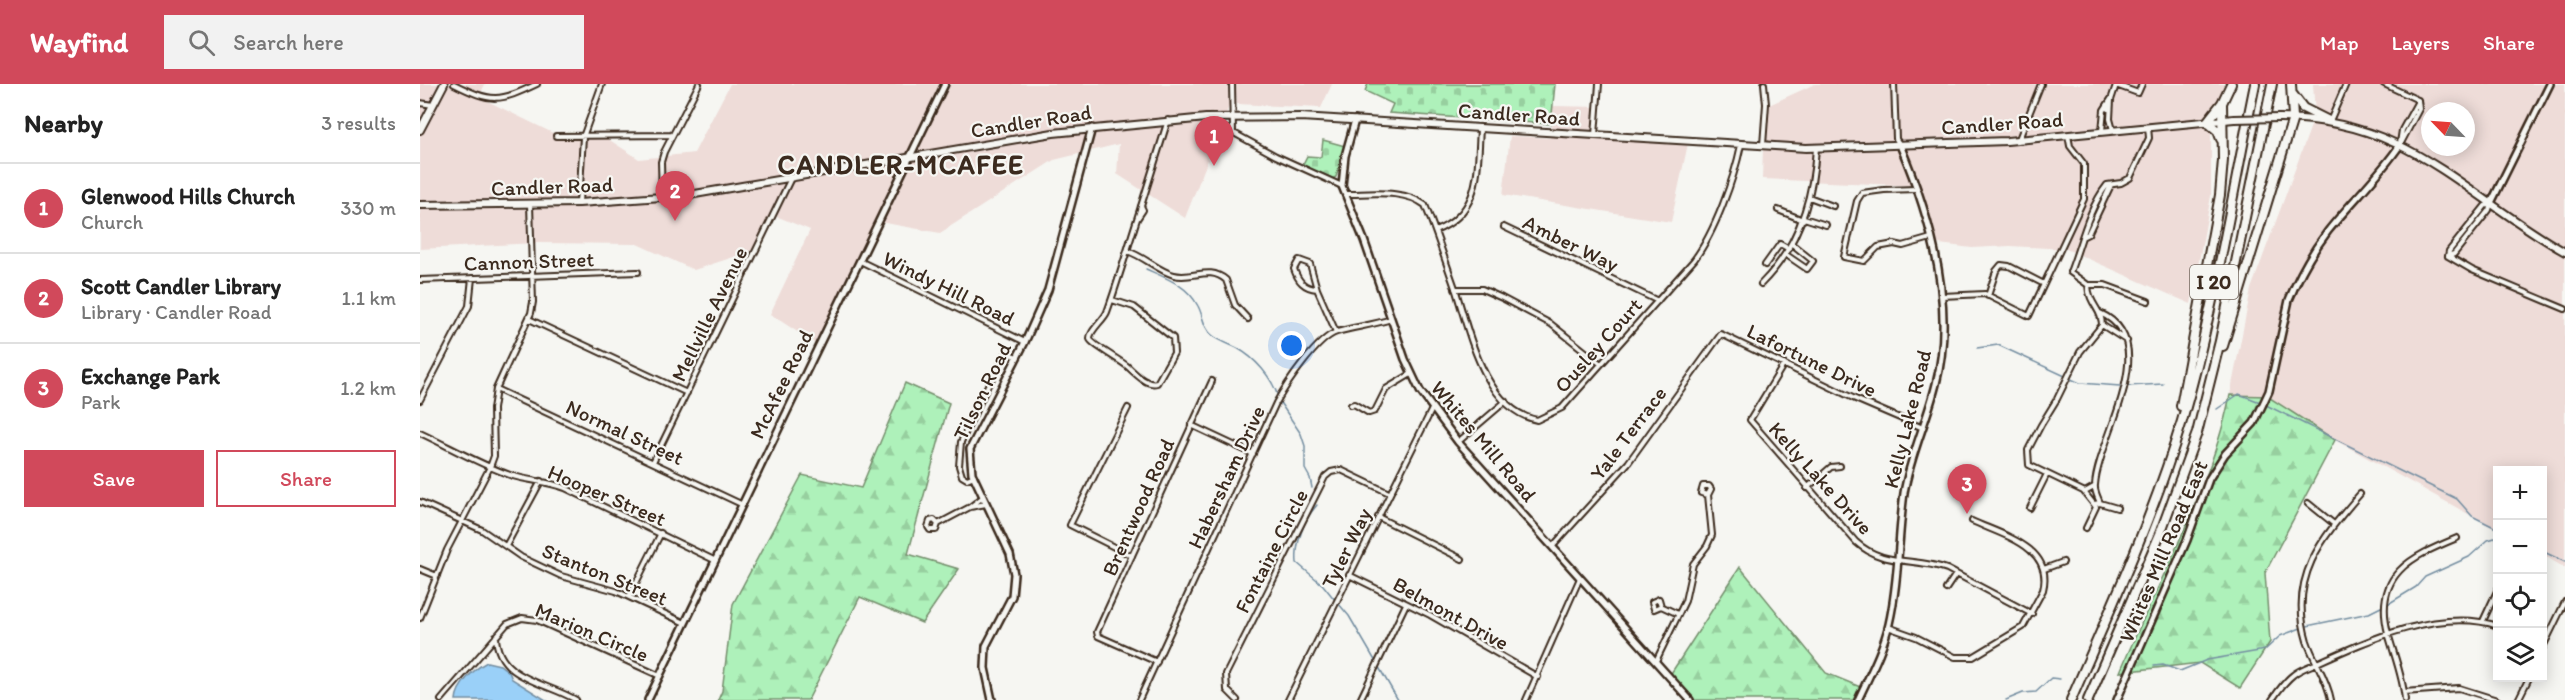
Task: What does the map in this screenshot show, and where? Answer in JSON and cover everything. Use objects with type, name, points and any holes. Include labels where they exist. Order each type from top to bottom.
[{"type":"highway","points":[[2222,140],[2218,131],[2207,122],[2222,103],[2231,84]]},
{"type":"highway","name":"I 20","points":[[2071,700],[2128,569],[2164,477],[2199,358],[2255,84]]},
{"type":"highway","name":"I 20","points":[[2088,700],[2160,534],[2190,454],[2202,414],[2220,341],[2272,84]]},
{"type":"highway","points":[[2202,414],[2293,118],[2291,87]]},
{"type":"highway","points":[[2291,87],[2297,103],[2329,122]]},
{"type":"highway","points":[[2164,477],[2178,419],[2212,245],[2222,178],[2222,103]]},
{"type":"main road","points":[[420,130],[444,84]]},
{"type":"main road","name":"Candler Road","points":[[422,207],[579,203],[689,195],[1092,128],[1206,118],[1301,117],[1816,148],[2019,140],[2234,119],[2293,118],[2329,122],[2361,129],[2400,145],[2428,159],[2565,252]]},
{"type":"street","points":[[454,84],[482,97],[494,99],[516,94],[537,84]]},
{"type":"street","points":[[579,203],[583,137],[602,84]]},
{"type":"street","points":[[662,197],[661,162],[672,135],[699,84]]},
{"type":"street","name":"McAfee Road","points":[[648,700],[945,84]]},
{"type":"street","points":[[1232,84],[1233,133]]},
{"type":"street","points":[[1595,136],[1599,84]]},
{"type":"street","points":[[1763,146],[1766,104],[1764,84]]},
{"type":"street","points":[[1894,84],[1896,139],[1900,145]]},
{"type":"street","points":[[2019,140],[2020,132],[2041,84]]},
{"type":"street","points":[[2102,131],[2116,84],[2138,93],[2142,84]]},
{"type":"street","points":[[2329,122],[2346,84]]},
{"type":"street","points":[[2384,84],[2418,100],[2402,130],[2400,145]]},
{"type":"street","points":[[2550,84],[2489,210],[2454,254],[2448,256],[2472,270],[2565,309]]},
{"type":"street","points":[[420,104],[433,105]]},
{"type":"street","points":[[2108,110],[2113,130]]},
{"type":"street","points":[[1206,118],[1276,156],[1342,186]]},
{"type":"street","points":[[1112,300],[1134,307],[1173,338],[1174,353],[1157,383],[1149,383],[1116,357],[1091,342],[1091,333],[1102,322],[1112,300],[1168,120]]},
{"type":"street","name":"Whites Mill Road","points":[[1355,120],[1345,156],[1342,186],[1364,240],[1411,374],[1432,409],[1458,442],[1690,700]]},
{"type":"street","points":[[2148,127],[2149,138],[2130,178],[2107,185],[2102,194],[2084,231],[2070,272],[2088,285],[2105,285],[2148,301]]},
{"type":"street","name":"Tilson Road","points":[[992,700],[985,668],[986,646],[1012,596],[1014,574],[1010,554],[974,476],[970,449],[1025,342],[1048,290],[1092,128]]},
{"type":"street","points":[[1435,231],[1454,222],[1470,202],[1478,162],[1480,129]]},
{"type":"street","points":[[556,136],[672,135]]},
{"type":"street","points":[[1942,296],[1980,293],[2029,316],[2084,199],[2084,164],[2070,146],[2068,135]]},
{"type":"street","name":"Ousley Court","points":[[1345,194],[1398,195],[1415,199],[1425,205],[1477,357],[1487,377],[1506,401],[1526,417],[1537,420],[1562,408],[1703,247],[1734,172],[1741,145]]},
{"type":"street","name":"Kelly Lake Road","points":[[1859,700],[1888,627],[1905,491],[1943,353],[1942,296],[1931,238],[1900,145]]},
{"type":"street","name":"Whites Mill Road East","points":[[2117,700],[2181,555],[2209,478],[2221,459],[2254,423],[2269,391],[2289,300],[2294,287],[2315,249],[2386,165],[2400,145]]},
{"type":"street","points":[[1761,284],[1791,246],[1804,219],[1816,148]]},
{"type":"street","name":"Mellville Avenue","points":[[653,462],[791,178]]},
{"type":"street","points":[[1916,189],[1862,193],[1857,201],[1844,257],[1864,261],[1878,247],[1894,244],[1903,246],[1931,238]]},
{"type":"street","points":[[1809,197],[1833,206]]},
{"type":"street","points":[[420,618],[461,521],[494,456],[493,409],[496,389],[529,319],[533,302],[530,204]]},
{"type":"street","points":[[1778,210],[1826,225]]},
{"type":"street","name":"Amber Way","points":[[1504,227],[1658,301]]},
{"type":"street","points":[[1765,266],[1780,244],[1791,246],[1813,261],[1807,269],[1785,254]]},
{"type":"street","points":[[1127,251],[1138,254],[1177,276],[1208,272],[1222,276],[1226,280],[1235,305],[1248,319]]},
{"type":"street","points":[[1317,289],[1304,286],[1299,279],[1294,269],[1299,260],[1310,264],[1317,289],[1336,332]]},
{"type":"street","name":"Windy Hill Road","points":[[860,261],[1025,342]]},
{"type":"street","points":[[1988,296],[1996,271],[2001,265],[2009,266],[2044,284]]},
{"type":"street","name":"Cannon Street","points":[[420,280],[638,272]]},
{"type":"street","points":[[420,400],[469,306],[472,278]]},
{"type":"street","points":[[2088,285],[2092,305],[2114,321],[2124,332],[2127,341],[2127,369],[2116,419],[2094,487],[2100,503]]},
{"type":"street","points":[[1455,289],[1476,288],[1502,298],[1551,324],[1601,364]]},
{"type":"street","points":[[2086,528],[2096,509],[2084,492],[2029,465],[2027,459],[2028,450],[2080,352],[2102,326],[2100,313]]},
{"type":"street","points":[[529,319],[687,393]]},
{"type":"street","name":"Habersham Drive","points":[[1139,700],[1288,382],[1306,359],[1336,332],[1391,319]]},
{"type":"street","points":[[2102,326],[2127,341]]},
{"type":"street","name":"Lafortune Drive","points":[[1721,334],[1853,398],[1923,428]]},
{"type":"street","name":"Yale Terrace","points":[[1553,546],[1628,463],[1721,334]]},
{"type":"street","points":[[974,476],[967,479],[962,476],[959,466],[961,442],[988,385],[1004,358],[1010,354],[1017,357]]},
{"type":"street","name":"Kelly Lake Drive","points":[[1784,364],[1750,420],[1807,488],[1864,549],[1877,556],[1898,561],[1936,565],[2031,614]]},
{"type":"street","points":[[1351,405],[1354,404],[1370,413],[1375,411],[1387,388],[1411,374]]},
{"type":"street","name":"Brentwood Road","points":[[1157,662],[1098,636],[1098,630],[1212,381]]},
{"type":"street","name":"Normal Street","points":[[496,389],[741,504]]},
{"type":"street","points":[[1458,442],[1506,401]]},
{"type":"street","points":[[1128,408],[1070,525],[1132,556]]},
{"type":"street","name":"Tyler Way","points":[[1288,700],[1432,409]]},
{"type":"street","points":[[1191,425],[1253,454]]},
{"type":"street","name":"Hooper Street","points":[[420,433],[513,476],[565,488],[714,560]]},
{"type":"street","points":[[1807,488],[1832,467],[1840,466]]},
{"type":"street","name":"Fontaine Circle","points":[[1237,700],[1227,690],[1226,674],[1325,477],[1331,472],[1341,470],[1389,493]]},
{"type":"street","points":[[2030,508],[2047,474]]},
{"type":"street","points":[[506,546],[541,481]]},
{"type":"street","points":[[2084,492],[2094,487]]},
{"type":"street","points":[[2331,700],[2324,674],[2305,633],[2302,593],[2307,567],[2314,552],[2360,494]]},
{"type":"street","points":[[1656,661],[1687,594],[1693,564],[1707,546],[1712,535],[1708,495]]},
{"type":"street","points":[[938,524],[970,507],[983,496]]},
{"type":"street","name":"Stanton Street","points":[[420,502],[482,530],[521,556],[561,576],[629,597],[685,623]]},
{"type":"street","points":[[2094,504],[2100,503],[2117,508]]},
{"type":"street","points":[[2308,503],[2334,524]]},
{"type":"street","points":[[970,507],[987,504]]},
{"type":"street","points":[[1378,517],[1462,559]]},
{"type":"street","points":[[1888,627],[1916,637],[1944,654],[1967,658],[1979,654],[2018,632],[2031,614],[2043,590],[2044,569],[2038,556],[2030,548],[1972,521]]},
{"type":"street","points":[[629,597],[660,533]]},
{"type":"street","points":[[2405,700],[2388,633],[2385,600],[2394,575],[2413,557],[2457,538]]},
{"type":"street","points":[[2044,569],[2063,562]]},
{"type":"street","points":[[420,569],[437,576]]},
{"type":"street","points":[[1946,589],[1956,574]]},
{"type":"street","name":"Belmont Drive","points":[[1349,575],[1430,615],[1538,677]]},
{"type":"street","points":[[1526,700],[1580,578]]},
{"type":"street","points":[[2483,621],[2493,600]]},
{"type":"street","points":[[2547,639],[2565,602]]},
{"type":"street","points":[[1360,700],[1406,604]]},
{"type":"street","points":[[1661,606],[1678,614]]},
{"type":"street","name":"Marion Circle","points":[[441,700],[496,635],[516,619],[537,620],[660,676]]},
{"type":"street","points":[[2272,700],[2293,675],[2340,651],[2388,633],[2450,620],[2483,621],[2493,624]]},
{"type":"street","points":[[496,635],[500,657],[508,668],[576,700]]},
{"type":"street","points":[[2518,700],[2527,682]]},
{"type":"street","points":[[2404,692],[2459,688],[2497,700]]},
{"type":"street","points":[[1680,700],[1684,693]]},
{"type":"shaded area","points":[[420,84],[485,84],[479,97],[561,137],[608,139],[639,159],[694,153],[730,84],[1228,84],[1229,106],[1185,218],[1117,174],[1119,144],[1054,160],[940,233],[880,222],[819,346],[770,314],[810,230],[771,214],[755,250],[694,270],[637,244],[537,243],[420,249]]},
{"type":"shaded area","points":[[1235,84],[1332,84],[1321,108],[1237,104]]},
{"type":"shaded area","points":[[1815,84],[2224,84],[2211,121],[2211,196],[2191,304],[2066,249],[2010,246],[1972,248],[1931,243],[1920,186],[1762,179],[1763,148],[1769,105]]},
{"type":"shaded area","points":[[2313,84],[2565,84],[2565,568],[2547,557],[2547,466],[2493,466],[2493,528],[2335,440],[2267,396],[2230,395],[2251,289],[2315,115]]},
{"type":"shaded area","points":[[1553,106],[1601,107],[1594,134],[1689,139],[1671,222],[1503,195],[1510,136],[1550,138]]},
{"type":"green space","points":[[1368,84],[1555,84],[1551,124],[1389,113],[1393,104],[1365,91]]},
{"type":"green space","points":[[1323,140],[1345,146],[1336,177],[1332,179],[1302,166],[1307,156],[1321,157]]},
{"type":"green space","points":[[905,383],[949,403],[908,554],[959,569],[922,623],[860,597],[808,700],[718,700],[722,691],[733,604],[802,475],[861,488]]},
{"type":"green space","points":[[2230,395],[2267,396],[2335,440],[2265,573],[2270,642],[2240,688],[2200,663],[2120,672],[2197,500],[2222,430]]},
{"type":"green space","points":[[1740,567],[1826,673],[1865,689],[1860,700],[1687,700],[1668,678]]},
{"type":"water","points":[[487,662],[500,665],[509,672],[512,679],[546,700],[456,700],[459,689],[467,678]]},
{"type":"waterway","points":[[1146,269],[1182,287],[1198,306],[1209,332],[1244,352],[1256,363],[1272,382],[1278,397]]},
{"type":"waterway","points":[[1977,348],[1998,345],[2065,376]]},
{"type":"waterway","points":[[2071,379],[2080,383],[2120,386]]},
{"type":"waterway","points":[[2127,386],[2163,384]]},
{"type":"waterway","points":[[2217,409],[2239,394],[2260,402]]},
{"type":"waterway","points":[[1279,401],[1301,434],[1305,446],[1305,469],[1312,488]]},
{"type":"waterway","points":[[2266,405],[2457,499],[2472,516],[2493,526]]},
{"type":"waterway","points":[[1317,505],[1301,532],[1297,548],[1297,563],[1323,585],[1335,600]]},
{"type":"waterway","points":[[2388,604],[2416,587],[2425,577],[2469,557],[2488,540],[2493,538]]},
{"type":"waterway","points":[[2547,553],[2565,562]]},
{"type":"waterway","points":[[1338,603],[1349,616],[1398,700]]},
{"type":"waterway","points":[[2307,626],[2369,613],[2381,607]]},
{"type":"waterway","points":[[2154,666],[2163,665],[2180,671],[2207,660],[2265,650],[2280,636],[2301,628]]},
{"type":"waterway","points":[[2006,700],[2023,693],[2036,692],[2051,678],[2060,679]]},
{"type":"place","name":"Glenwood Hills Church","points":[[1214,166]]},
{"type":"place","name":"Scott Candler Library","points":[[675,221]]},
{"type":"place","name":"Exchange Park","points":[[1967,514]]},
{"type":"district","name":"CANDLER-MCAFEE","points":[[901,164]]}]
